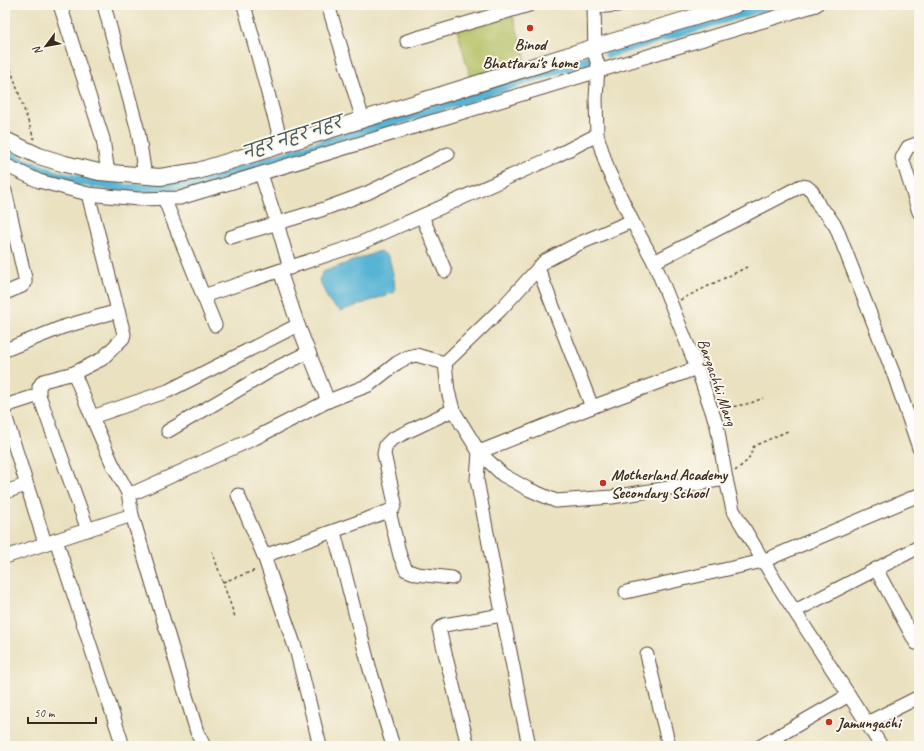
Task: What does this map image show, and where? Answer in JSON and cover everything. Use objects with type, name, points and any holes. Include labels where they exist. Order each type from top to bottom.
[{"type":"main road","points":[[5,140],[39,156],[99,172],[160,177],[198,171],[363,120],[597,60],[735,5]]},
{"type":"street","points":[[60,5],[103,139],[108,173]]},
{"type":"street","points":[[104,5],[138,131],[145,176]]},
{"type":"street","points":[[244,5],[282,145]]},
{"type":"street","points":[[328,5],[363,120]]},
{"type":"street","points":[[407,41],[529,5]]},
{"type":"street","points":[[594,6],[618,5]]},
{"type":"street","points":[[5,165],[39,181],[88,194],[138,200],[180,198],[261,174],[597,60],[816,5]]},
{"type":"street","name":"Bargachhi Marg","points":[[594,6],[597,60],[597,135],[608,170],[654,262],[697,368],[717,426],[733,510],[763,561],[850,695],[880,746]]},
{"type":"street","points":[[203,296],[354,246],[556,156],[597,135]]},
{"type":"street","points":[[919,143],[908,147],[902,158],[919,212]]},
{"type":"street","points":[[230,237],[321,210],[367,193],[448,154]]},
{"type":"street","points":[[261,174],[277,223],[285,269],[298,325],[328,401]]},
{"type":"street","points":[[654,262],[801,186],[807,187],[812,191],[820,208],[827,214],[836,227],[894,375],[919,448]]},
{"type":"street","points":[[5,191],[25,278],[25,283],[22,286],[5,293]]},
{"type":"street","points":[[88,194],[124,330],[123,338],[102,359],[74,373],[43,381],[39,387],[39,395],[88,530]]},
{"type":"street","points":[[164,198],[215,324]]},
{"type":"street","points":[[422,216],[445,271]]},
{"type":"street","points":[[445,363],[501,309],[545,261],[556,254],[632,220]]},
{"type":"street","points":[[538,268],[592,407]]},
{"type":"street","points":[[5,350],[63,327],[118,311]]},
{"type":"street","points":[[92,417],[168,391],[298,325]]},
{"type":"street","points":[[168,431],[272,370],[309,352]]},
{"type":"street","points":[[128,494],[136,492],[255,438],[328,401],[369,385],[408,356],[416,355],[445,363]]},
{"type":"street","points":[[445,363],[448,391],[453,410],[479,452],[503,475],[528,489],[556,501],[612,497],[726,478]]},
{"type":"street","points":[[479,452],[592,407],[697,368]]},
{"type":"street","points":[[74,373],[112,463],[128,494],[132,515],[197,732],[204,746]]},
{"type":"street","points":[[5,406],[39,395]]},
{"type":"street","points":[[266,560],[389,511],[393,508],[395,503],[384,454],[386,445],[392,439],[453,410]]},
{"type":"street","points":[[5,415],[26,485],[51,541],[123,746]]},
{"type":"street","points":[[479,452],[477,480],[502,615],[529,746]]},
{"type":"street","points":[[5,492],[26,485]]},
{"type":"street","points":[[238,495],[266,560],[297,653],[320,746]]},
{"type":"street","points":[[626,592],[763,561],[919,495]]},
{"type":"street","points":[[389,511],[400,556],[406,570],[417,574],[452,578]]},
{"type":"street","points":[[5,557],[132,515]]},
{"type":"street","points":[[334,532],[369,666],[393,746]]},
{"type":"street","points":[[795,611],[919,547]]},
{"type":"street","points":[[876,569],[916,643]]},
{"type":"street","points":[[468,746],[439,629],[444,625],[502,615]]},
{"type":"street","points":[[647,655],[669,746]]},
{"type":"street","points":[[761,746],[850,695]]},
{"type":"street","points":[[867,723],[919,698]]},
{"type":"path","points":[[5,52],[39,156]]},
{"type":"path","points":[[671,304],[747,268]]},
{"type":"path","points":[[712,411],[751,403],[764,398]]},
{"type":"path","points":[[726,478],[748,460],[754,446],[790,430]]},
{"type":"path","points":[[212,550],[235,617]]},
{"type":"path","points":[[223,582],[266,560]]},
{"type":"green space","points":[[513,16],[527,63],[471,79],[457,30]]},
{"type":"water","points":[[380,251],[389,257],[394,279],[395,292],[341,311],[330,303],[319,280],[323,272]]},
{"type":"waterway","name":"नहर नहर नहर","points":[[609,53],[768,5]]},
{"type":"waterway","name":"नहर नहर नहर","points":[[5,153],[19,161],[60,177],[128,189],[191,186],[587,60]]},
{"type":"place","name":"Binod Bhattarai's home","points":[[530,28]]},
{"type":"place","name":"Motherland Academy Secondary School","points":[[603,483]]},
{"type":"place","name":"Jamungachi","points":[[829,722]]}]
